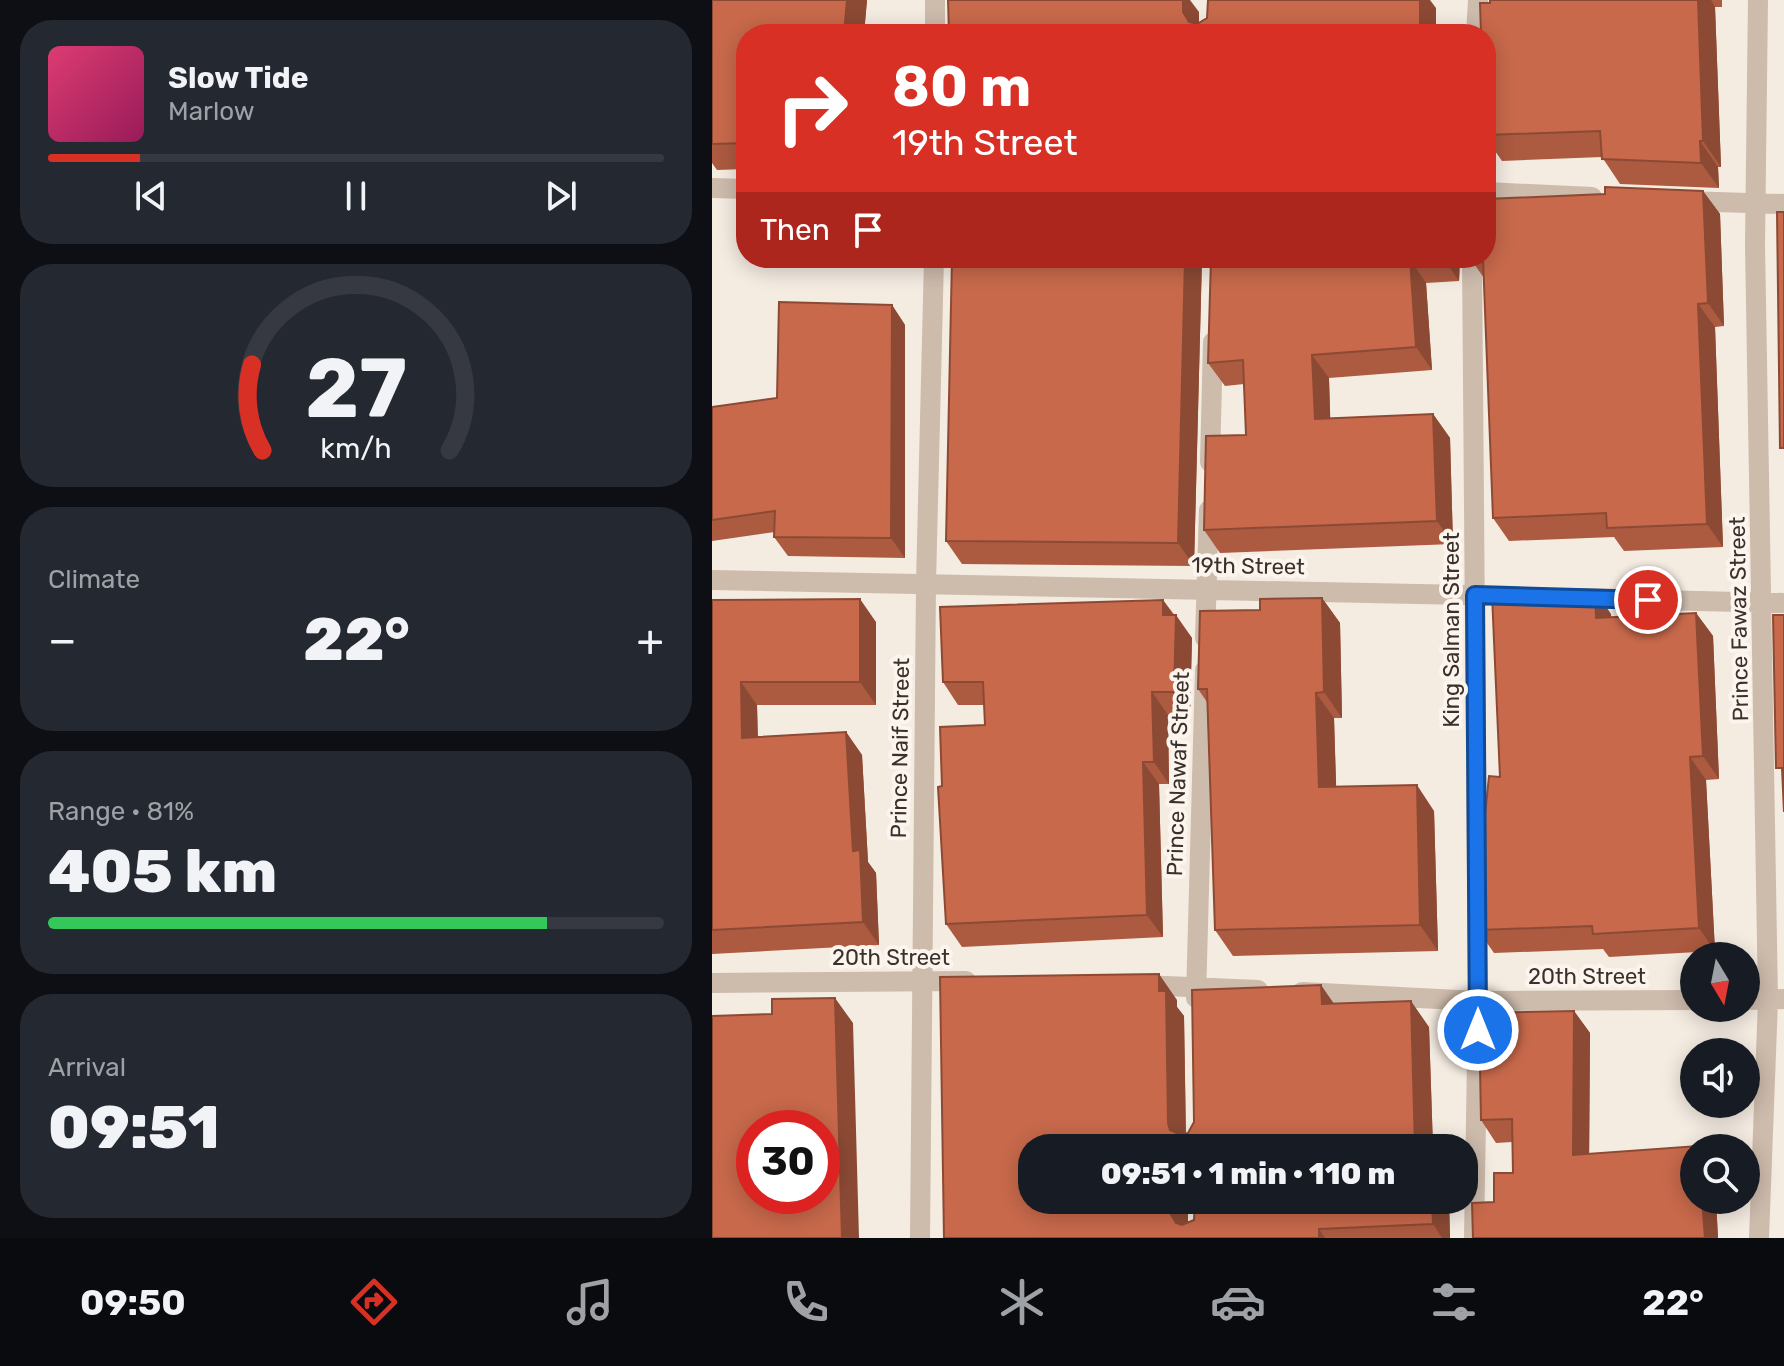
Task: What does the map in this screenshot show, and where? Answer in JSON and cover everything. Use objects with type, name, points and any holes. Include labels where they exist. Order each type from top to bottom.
[{"type":"street","points":[[935,0],[935,24]]},
{"type":"street","points":[[1477,24],[1478,0]]},
{"type":"street","name":"Prince Fawaz Street","points":[[1758,0],[1755,204],[1774,603],[1776,999],[1759,1238]]},
{"type":"street","points":[[712,188],[736,189]]},
{"type":"street","points":[[1496,192],[1613,198]]},
{"type":"street","points":[[1660,200],[1784,204]]},
{"type":"street","name":"Prince Naif Street","points":[[920,1238],[926,583],[934,268]]},
{"type":"street","name":"King Salman Street","points":[[1472,268],[1478,1001],[1474,1238]]},
{"type":"street","name":"Prince Nawaf Street","points":[[1197,1016],[1213,321]]},
{"type":"street","name":"19th Street","points":[[712,580],[1774,603]]},
{"type":"street","name":"20th Street","points":[[712,983],[983,982]]},
{"type":"street","name":"20th Street","points":[[1120,985],[1478,1001],[1680,1000]]},
{"type":"building","points":[[712,0],[847,0],[845,24],[736,24],[736,143],[712,144]]},
{"type":"building","points":[[948,0],[1183,0],[1183,12],[1189,22],[1197,24],[949,24]]},
{"type":"building","points":[[1208,0],[1420,0],[1420,24],[1197,24],[1207,18]]},
{"type":"building","points":[[1490,0],[1698,0],[1703,141],[1700,141],[1701,163],[1602,159],[1600,131],[1496,135],[1496,24],[1481,24],[1480,3],[1490,3]]},
{"type":"building","points":[[1605,187],[1703,191],[1708,303],[1698,304],[1707,524],[1607,528],[1606,513],[1493,518],[1483,268],[1496,268],[1496,199],[1605,194]]},
{"type":"building","points":[[1777,212],[1784,212],[1784,448],[1780,448]]},
{"type":"building","points":[[952,268],[1185,268],[1178,543],[946,541]]},
{"type":"building","points":[[1211,268],[1411,268],[1416,347],[1312,355],[1315,419],[1433,414],[1437,521],[1204,530],[1206,436],[1246,435],[1243,360],[1208,363]]},
{"type":"building","points":[[779,302],[892,305],[891,538],[774,537],[775,511],[712,520],[712,407],[777,398]]},
{"type":"building","points":[[1595,590],[1596,618],[1696,613],[1703,756],[1690,757],[1699,928],[1593,934],[1592,926],[1478,930],[1476,864],[1480,864],[1489,776],[1500,777],[1492,595]]},
{"type":"building","points":[[1322,598],[1324,692],[1316,693],[1319,787],[1417,785],[1420,925],[1215,930],[1207,689],[1198,689],[1200,611],[1260,610],[1260,599]]},
{"type":"building","points":[[860,599],[860,682],[741,682],[742,738],[846,732],[853,851],[860,850],[863,922],[712,930],[712,600]]},
{"type":"building","points":[[1163,600],[1163,615],[1176,615],[1174,692],[1152,692],[1154,762],[1143,762],[1147,915],[946,924],[938,787],[942,786],[940,727],[985,725],[983,682],[943,682],[940,607]]},
{"type":"building","points":[[1773,615],[1784,615],[1784,812],[1782,768],[1776,768]]},
{"type":"building","points":[[1159,974],[1159,991],[1166,991],[1168,1123],[1170,1130],[1179,1134],[1018,1134],[1018,1214],[1171,1214],[1176,1223],[1182,1225],[1194,1220],[1194,1214],[1433,1214],[1433,1224],[1319,1229],[1319,1238],[944,1238],[940,977]]},
{"type":"building","points":[[1321,985],[1322,1004],[1411,1001],[1415,1134],[1184,1134],[1194,1122],[1192,990]]},
{"type":"building","points":[[835,998],[838,1110],[736,1110],[736,1214],[840,1214],[840,1169],[842,1238],[712,1238],[712,1016],[772,1014],[772,999]]},
{"type":"building","points":[[1574,1011],[1573,1155],[1680,1147],[1680,1214],[1703,1214],[1705,1238],[1473,1238],[1472,1214],[1478,1214],[1478,1203],[1494,1202],[1494,1173],[1513,1173],[1512,1119],[1481,1120],[1479,1013]]},
{"type":"route","points":[[1478,1030],[1475,595],[1648,600]]}]
